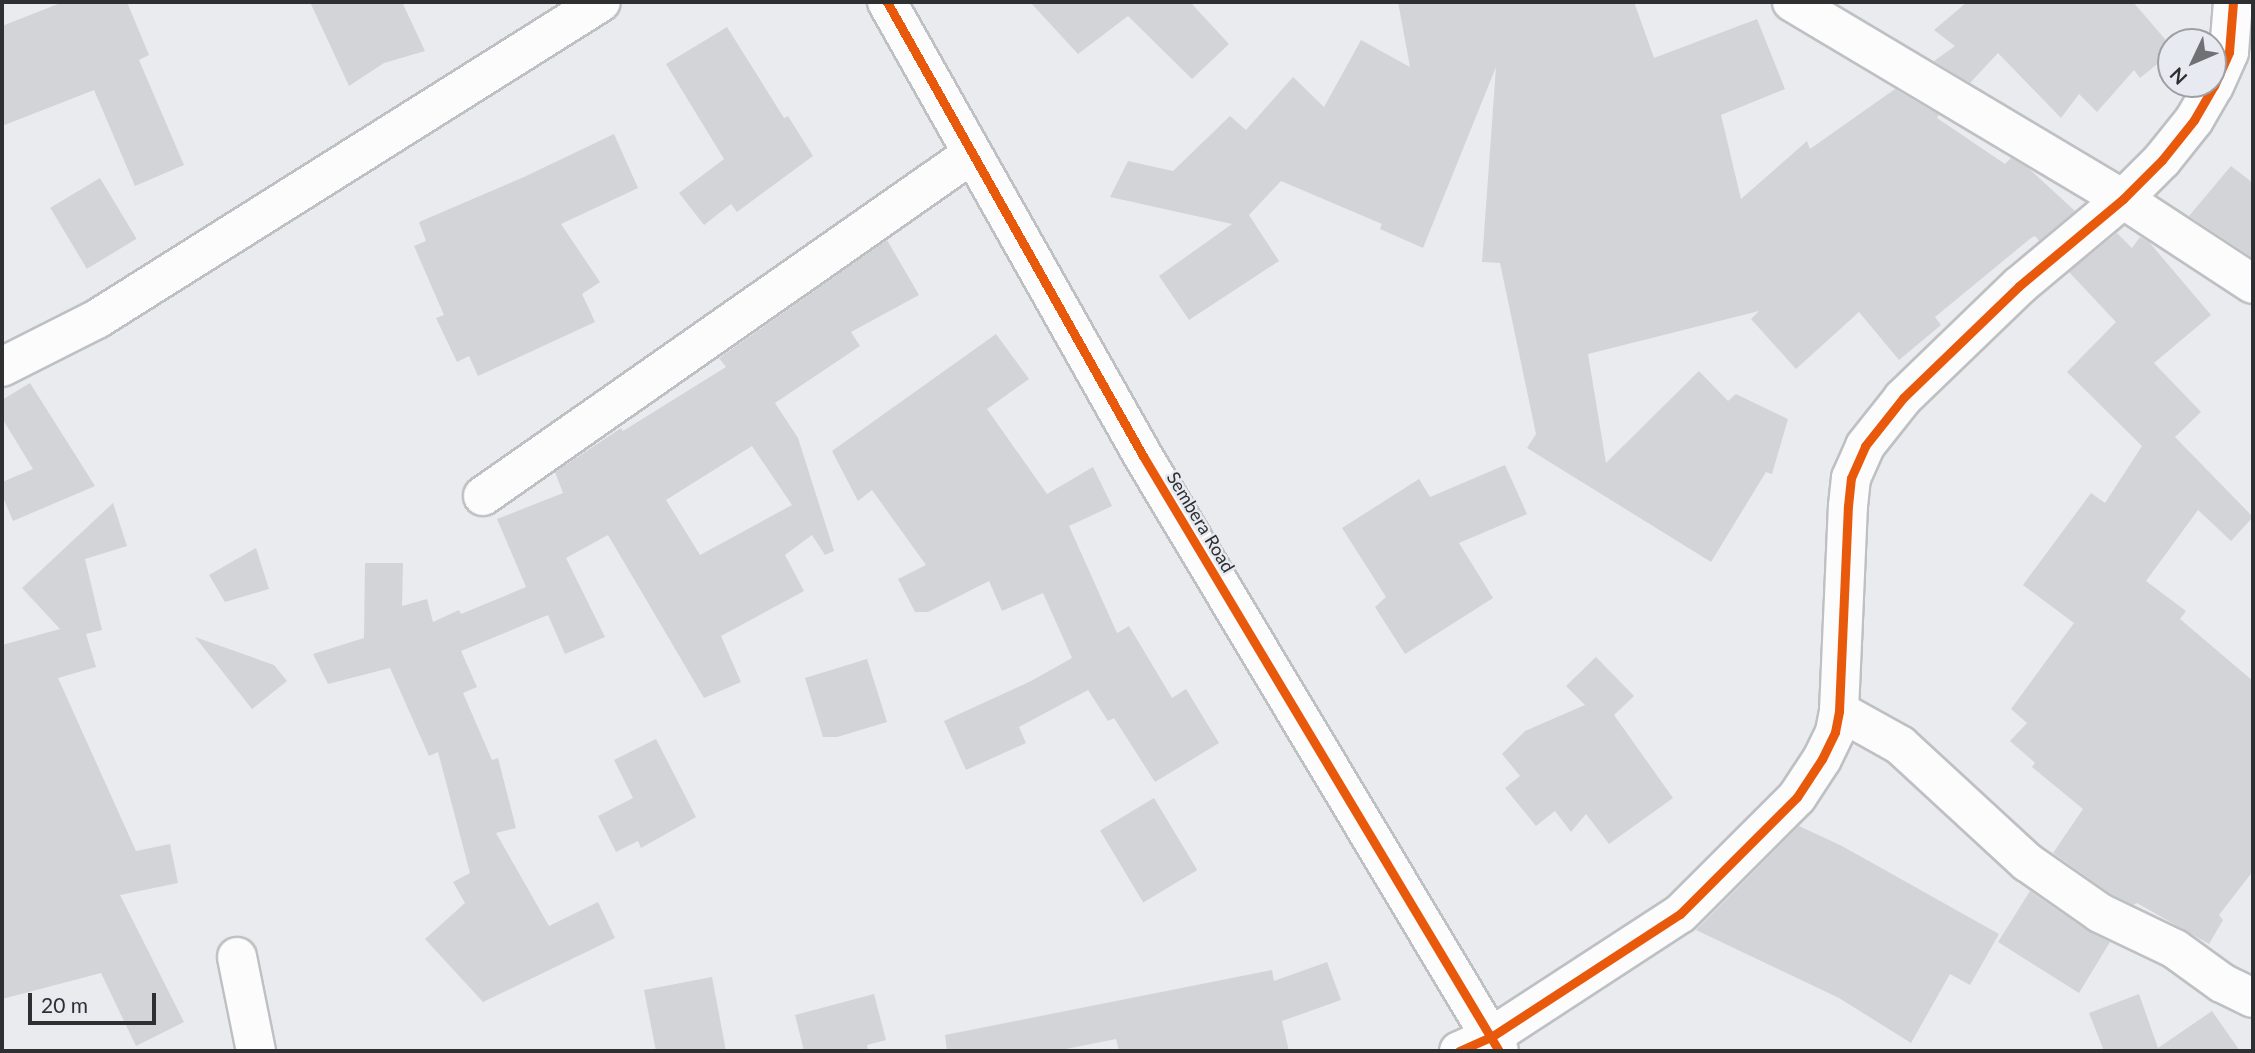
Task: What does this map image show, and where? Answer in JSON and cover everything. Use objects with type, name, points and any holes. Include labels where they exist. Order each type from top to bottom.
[{"type":"street","points":[[2,367],[97,319],[601,2]]},
{"type":"street","name":"Sembera Road","points":[[887,2],[1143,456],[1483,1046]]},
{"type":"street","points":[[1792,2],[2123,199],[2253,284]]},
{"type":"street","points":[[1483,1046],[1680,915],[1797,797],[1822,759],[1835,732],[1839,711],[1848,506],[1851,478],[1865,446],[1903,398],[2019,286],[2123,199],[2186,130],[2214,86],[2229,52],[2233,2]]},
{"type":"street","points":[[483,496],[972,154]]},
{"type":"street","points":[[1839,711],[1900,745],[2037,870],[2100,913],[2175,949],[2222,983],[2253,998]]},
{"type":"street","points":[[237,957],[256,1051]]},
{"type":"building","points":[[63,2],[127,2],[149,55],[139,60],[184,165],[135,186],[94,90],[2,126],[2,26]]},
{"type":"building","points":[[310,2],[402,2],[425,51],[384,63],[349,86]]},
{"type":"building","points":[[1030,2],[1190,2],[1229,44],[1192,79],[1128,16],[1078,54]]},
{"type":"building","points":[[1398,2],[1634,2],[1654,58],[1757,19],[1785,89],[1721,115],[1741,199],[1807,141],[1810,149],[1895,89],[1939,115],[1937,118],[2005,164],[2011,158],[2027,167],[2075,211],[2039,241],[2035,236],[2031,238],[1935,317],[1941,325],[1899,360],[1859,312],[1796,369],[1751,319],[1759,311],[1588,354],[1606,463],[1699,371],[1728,401],[1736,394],[1788,419],[1772,474],[1766,472],[1711,562],[1527,448],[1536,434],[1500,263],[1482,262],[1496,67],[1423,248],[1380,229],[1382,224],[1281,181],[1249,215],[1279,261],[1189,320],[1159,276],[1232,224],[1110,197],[1128,161],[1173,171],[1230,116],[1246,130],[1293,77],[1324,107],[1361,40],[1410,67]]},
{"type":"building","points":[[1967,2],[2133,2],[2157,30],[2157,64],[2140,78],[2134,70],[2097,112],[2079,94],[2061,118],[1998,53],[1970,83],[1934,61],[1955,46],[1934,30]]},
{"type":"building","points":[[727,27],[784,118],[788,116],[813,156],[737,212],[731,204],[704,225],[679,193],[724,159],[666,64]]},
{"type":"building","points":[[614,134],[638,188],[561,224],[600,282],[582,294],[595,322],[478,376],[469,356],[457,362],[436,318],[444,315],[414,246],[426,241],[419,222],[524,177]]},
{"type":"building","points":[[2231,166],[2253,183],[2253,258],[2189,216]]},
{"type":"building","points":[[100,178],[137,239],[87,269],[50,208]]},
{"type":"building","points":[[2117,233],[2132,248],[2140,237],[2149,242],[2211,315],[2154,363],[2201,412],[2175,437],[2253,517],[2231,541],[2198,510],[2146,581],[2186,611],[2180,619],[2253,681],[2253,871],[2219,915],[2223,920],[2209,944],[2137,903],[2133,905],[2111,894],[2053,853],[2083,809],[2032,767],[2035,763],[2010,741],[2027,723],[2011,709],[2074,623],[2023,585],[2091,493],[2105,503],[2142,446],[2067,372],[2116,322],[2069,272]]},
{"type":"building","points":[[887,240],[919,295],[851,332],[860,346],[775,403],[798,438],[834,551],[825,555],[812,535],[785,555],[804,591],[721,636],[741,682],[704,698],[608,535],[566,558],[605,637],[565,654],[548,615],[461,651],[477,687],[463,693],[492,760],[498,758],[516,828],[496,833],[549,926],[598,902],[615,938],[483,1002],[425,939],[465,903],[453,882],[470,873],[438,752],[429,756],[390,668],[328,684],[313,654],[364,638],[365,563],[403,563],[402,606],[427,599],[433,622],[459,610],[461,614],[526,587],[497,519],[563,493],[555,472],[621,428],[623,431],[726,367],[719,358]],"holes":[[[752,446],[792,505],[700,555],[666,500]]]},
{"type":"building","points":[[996,334],[1029,379],[987,409],[1047,494],[1093,467],[1112,506],[1069,526],[1117,633],[1129,626],[1172,698],[1186,689],[1219,743],[1155,782],[1114,718],[1108,721],[1088,690],[1019,727],[1026,743],[966,770],[944,721],[1031,681],[1072,658],[1043,593],[1002,611],[989,581],[928,612],[915,612],[898,579],[926,565],[872,490],[858,501],[832,451]]},
{"type":"building","points":[[30,383],[95,486],[13,521],[2,495],[2,482],[33,469],[2,418],[2,400]]},
{"type":"building","points":[[1505,465],[1527,514],[1459,543],[1493,598],[1405,654],[1375,607],[1386,597],[1342,528],[1419,479],[1430,497]]},
{"type":"building","points":[[113,503],[127,546],[85,559],[102,630],[86,634],[96,667],[58,678],[136,851],[170,844],[178,883],[120,895],[184,1022],[136,1046],[101,973],[2,999],[2,645],[60,629],[22,588]]},
{"type":"building","points":[[256,548],[269,589],[225,602],[209,575]]},
{"type":"building","points":[[195,637],[274,665],[287,681],[252,709]]},
{"type":"building","points":[[1596,657],[1634,696],[1614,715],[1673,798],[1609,844],[1586,814],[1571,832],[1555,811],[1536,826],[1505,788],[1520,776],[1502,754],[1525,731],[1585,705],[1566,686]]},
{"type":"building","points":[[867,659],[887,722],[837,737],[823,737],[805,678]]},
{"type":"building","points":[[656,739],[696,817],[641,848],[638,841],[616,852],[598,816],[633,798],[614,760]]},
{"type":"building","points":[[1154,798],[1197,870],[1143,902],[1100,830]]},
{"type":"building","points":[[1799,826],[1842,846],[1999,934],[1970,985],[1950,974],[1911,1043],[1839,998],[1696,930]]},
{"type":"building","points":[[2030,891],[2088,931],[2110,942],[2079,993],[1998,942]]},
{"type":"building","points":[[1327,962],[1341,1000],[1282,1021],[1289,1051],[1119,1051],[1116,1039],[1056,1051],[947,1051],[945,1035],[1272,970],[1274,981]]},
{"type":"building","points":[[712,977],[726,1051],[656,1051],[644,990]]},
{"type":"building","points":[[874,994],[886,1040],[867,1045],[868,1051],[804,1051],[795,1015]]},
{"type":"building","points":[[2139,994],[2158,1048],[2212,1011],[2240,1051],[2104,1051],[2089,1013]]},
{"type":"cycle path","points":[[887,2],[1143,456],[1499,1051]]},
{"type":"cycle path","points":[[1459,1051],[1491,1037],[1680,914],[1797,797],[1822,759],[1835,732],[1839,711],[1848,506],[1851,478],[1865,446],[1903,398],[2019,286],[2123,199],[2162,160],[2194,120],[2214,86],[2229,52],[2233,2]]}]
